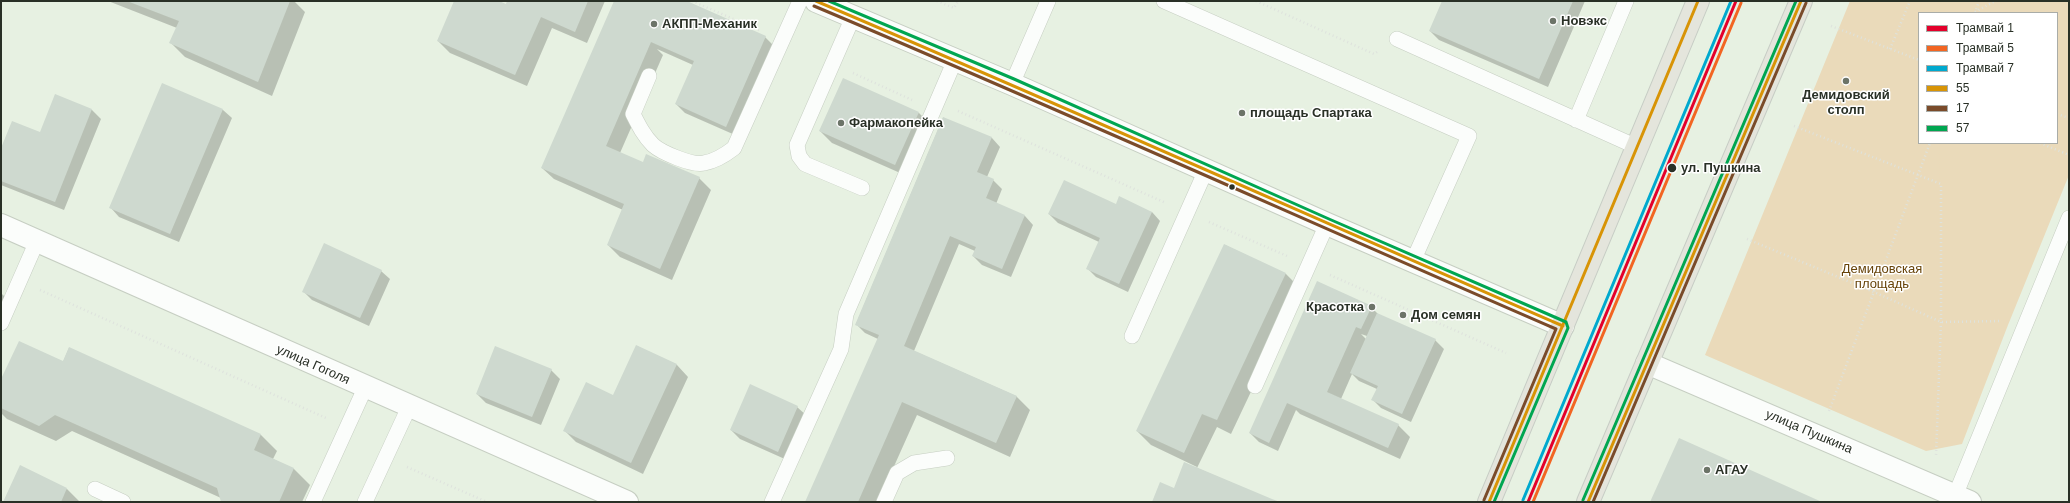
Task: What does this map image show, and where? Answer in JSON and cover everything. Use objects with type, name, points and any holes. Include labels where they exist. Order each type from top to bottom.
[{"type":"main road","points":[[1489,502],[1698,1]]},
{"type":"main road","points":[[1588,502],[1801,1]]},
{"type":"street","points":[[816,1],[1012,84],[1327,224],[1563,326]]},
{"type":"street","name":"улица Гоголя","points":[[1,225],[365,388],[627,502]]},
{"type":"street","name":"улица Пушкина","points":[[1647,364],[1963,499]]},
{"type":"lane","points":[[649,76],[633,114],[641,130],[654,146],[682,160],[703,164],[722,158],[734,148],[800,1]]},
{"type":"lane","points":[[1012,84],[1048,1]]},
{"type":"lane","points":[[1164,1],[1469,136],[1413,261]]},
{"type":"lane","points":[[1576,120],[1626,1]]},
{"type":"lane","points":[[853,17],[797,145],[799,156],[805,164],[862,188]]},
{"type":"lane","points":[[1397,39],[1637,147]]},
{"type":"lane","points":[[772,502],[841,349],[846,314],[955,60]]},
{"type":"lane","points":[[1132,336],[1206,170]]},
{"type":"lane","points":[[1963,499],[2027,321],[2069,218]]},
{"type":"lane","points":[[1255,386],[1327,224]]},
{"type":"lane","points":[[1,323],[37,241]]},
{"type":"lane","points":[[313,502],[365,388]]},
{"type":"lane","points":[[365,502],[408,407]]},
{"type":"lane","points":[[884,502],[897,473],[914,463],[947,458]]},
{"type":"lane","points":[[95,489],[123,502]]},
{"type":"path","points":[[692,1],[783,41]]},
{"type":"path","points":[[937,1],[954,8],[958,1]]},
{"type":"path","points":[[1256,1],[1374,54],[1397,39]]},
{"type":"path","points":[[1890,49],[1910,1]]},
{"type":"path","points":[[1975,12],[1980,1]]},
{"type":"path","points":[[1977,12],[1995,1]]},
{"type":"path","points":[[1831,26],[1918,60]]},
{"type":"path","points":[[833,64],[918,103],[937,102],[1506,353]]},
{"type":"path","points":[[2058,114],[2069,118]]},
{"type":"path","points":[[1794,126],[1941,184],[1941,322],[1936,456]]},
{"type":"path","points":[[1827,416],[1919,176],[1930,144]]},
{"type":"path","points":[[2042,144],[2069,155]]},
{"type":"path","points":[[1748,239],[1941,322],[2027,321]]},
{"type":"path","points":[[20,281],[347,428]]},
{"type":"path","points":[[386,458],[487,502]]},
{"type":"green space","name":"Демидовская площадь","points":[[1850,1],[2069,1],[2069,175],[2008,325],[1962,444],[1926,451],[1705,355]]},
{"type":"building","points":[[127,1],[290,1],[258,82],[169,43],[179,21]]},
{"type":"building","points":[[454,1],[499,1],[506,4],[507,1],[588,1],[575,32],[541,17],[515,75],[437,41]]},
{"type":"building","points":[[614,1],[687,1],[766,36],[726,127],[675,104],[694,61],[651,42],[606,146],[643,162],[646,154],[700,177],[660,269],[607,245],[624,204],[541,168]]},
{"type":"building","points":[[1442,1],[1573,1],[1539,79],[1429,31]]},
{"type":"building","points":[[843,78],[919,112],[895,165],[819,131]]},
{"type":"building","points":[[162,83],[223,109],[170,234],[109,208]]},
{"type":"building","points":[[55,94],[92,109],[55,202],[1,181],[1,148],[12,121],[40,132]]},
{"type":"building","points":[[943,117],[992,137],[977,172],[994,179],[986,198],[1025,215],[1002,269],[972,256],[976,247],[950,236],[904,346],[1017,396],[996,443],[902,402],[858,502],[805,502],[879,335],[855,325]]},
{"type":"building","points":[[1064,180],[1116,204],[1119,196],[1152,212],[1119,284],[1086,269],[1100,238],[1048,214]]},
{"type":"building","points":[[324,243],[382,270],[360,318],[302,292]]},
{"type":"building","points":[[1224,244],[1286,273],[1217,420],[1202,414],[1184,453],[1136,431]]},
{"type":"building","points":[[1317,281],[1372,306],[1361,329],[1356,327],[1327,392],[1399,424],[1388,448],[1287,403],[1269,443],[1249,433]]},
{"type":"building","points":[[1377,313],[1436,339],[1402,414],[1371,400],[1378,386],[1350,373]]},
{"type":"building","points":[[19,341],[63,361],[69,347],[261,434],[254,450],[294,468],[279,502],[221,502],[217,488],[55,415],[39,426],[1,408],[1,379]]},
{"type":"building","points":[[636,345],[677,364],[631,463],[563,431],[586,382],[613,395]]},
{"type":"building","points":[[495,346],[552,369],[532,417],[476,394]]},
{"type":"building","points":[[750,384],[798,406],[778,452],[730,430]]},
{"type":"building","name":"АГАУ","points":[[1679,438],[1822,502],[1650,502]]},
{"type":"building","points":[[1184,462],[1280,502],[1152,502],[1160,482],[1174,488]]},
{"type":"building","points":[[20,465],[67,488],[61,502],[3,502]]},
{"type":"tram line","name":"7","points":[[1523,500],[1731,1]]},
{"type":"tram line","name":"1","points":[[1528,502],[1736,1]]},
{"type":"tram line","name":"5","points":[[1533,502],[1741,3]]},
{"type":"transit line","name":"55","points":[[816,1],[1563,326]]},
{"type":"transit line","name":"57","points":[[829,1],[1014,79],[1329,219],[1566,322],[1568,328],[1494,502]]},
{"type":"transit line","name":"55","points":[[1489,502],[1698,1]]},
{"type":"transit line","name":"57","points":[[1583,500],[1796,1]]},
{"type":"transit line","name":"55","points":[[1588,502],[1801,1]]},
{"type":"transit line","name":"17","points":[[1593,502],[1806,3]]},
{"type":"transit line","name":"17","points":[[814,6],[1556,329],[1484,500]]},
{"type":"place","name":"Новэкс","points":[[1553,21]]},
{"type":"place","name":"АКПП-Механик","points":[[654,24]]},
{"type":"place","name":"Демидовский столп","points":[[1846,81]]},
{"type":"place","name":"площадь Спартака","points":[[1242,113]]},
{"type":"place","name":"Фармакопейка","points":[[841,123]]},
{"type":"place","name":"ул. Пушкина","points":[[1672,168]]},
{"type":"place","name":"Красотка","points":[[1372,307]]},
{"type":"place","name":"Дом семян","points":[[1403,315]]},
{"type":"place","name":"АГАУ","points":[[1707,470]]}]
